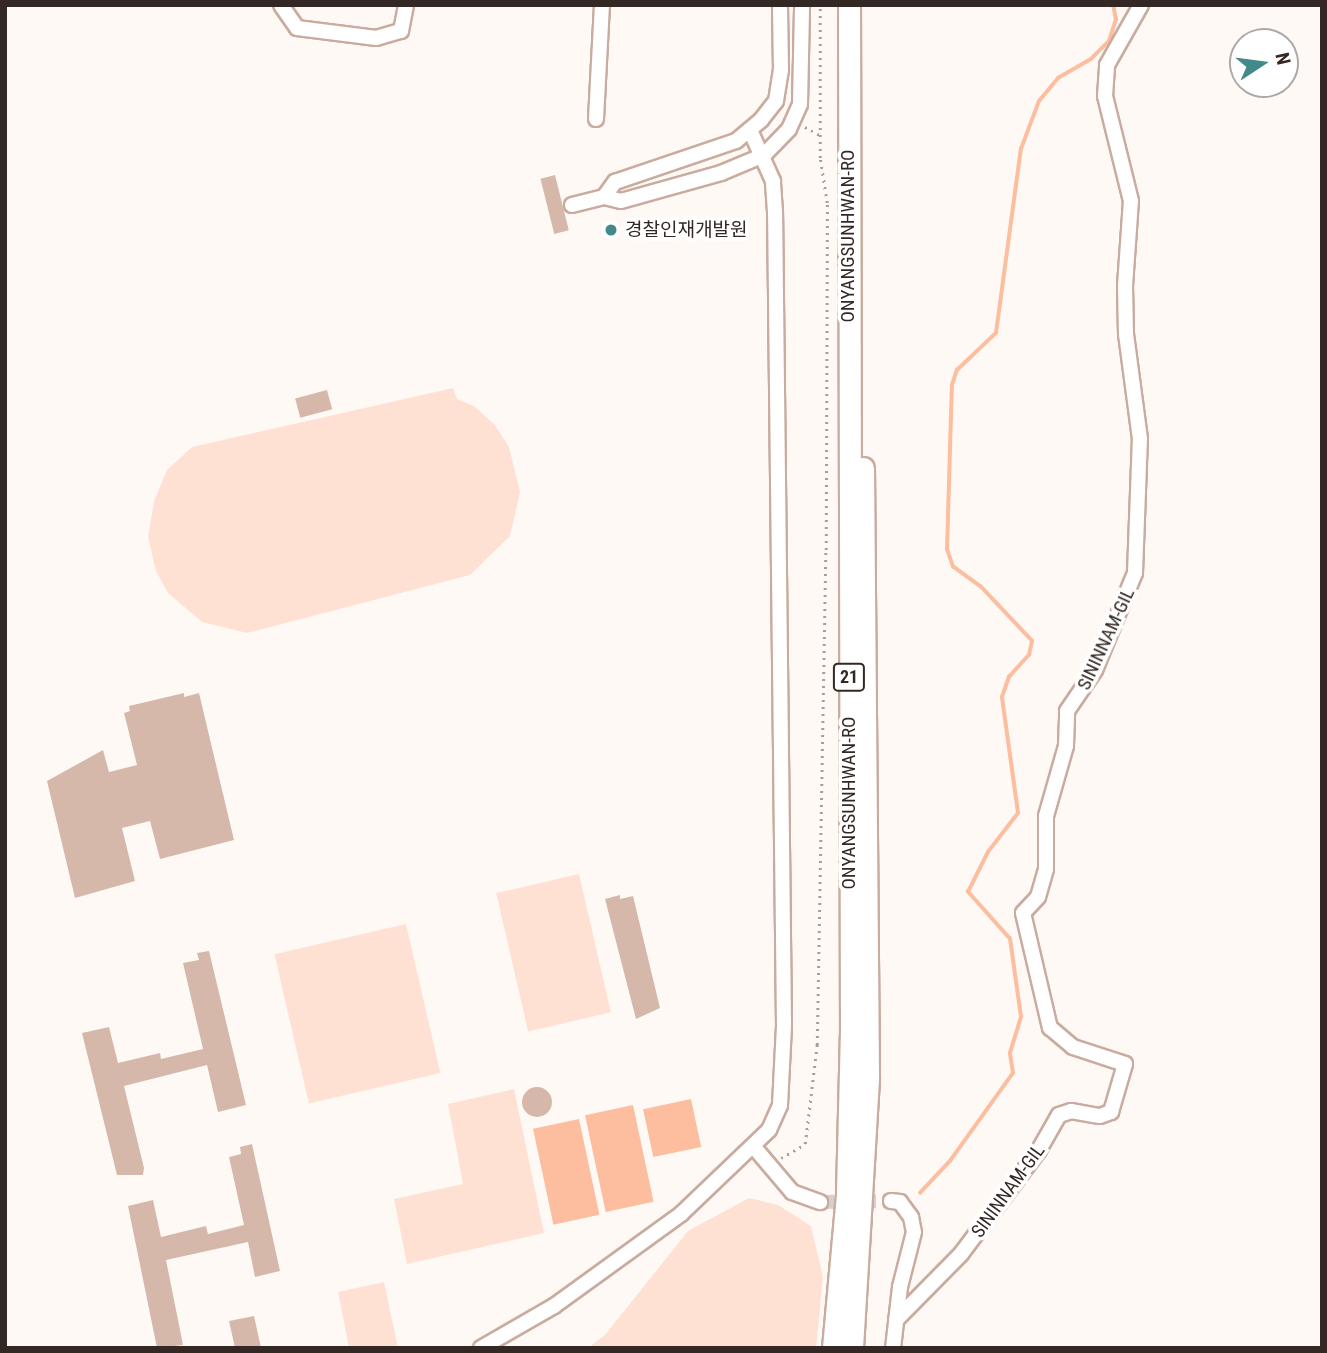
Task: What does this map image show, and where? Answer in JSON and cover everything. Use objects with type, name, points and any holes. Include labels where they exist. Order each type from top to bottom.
[{"type":"highway","name":"ONYANGSUNHWAN-RO","points":[[833,1348],[847,1192],[851,1034],[849,5]]},
{"type":"highway","name":"ONYANGSUNHWAN-RO","points":[[852,1348],[868,1076],[863,5]]},
{"type":"street","points":[[281,5],[297,28],[376,38],[401,31],[405,5]]},
{"type":"street","points":[[596,119],[602,5]]},
{"type":"street","points":[[604,197],[615,182],[736,141],[751,130],[776,101],[781,70],[780,5]]},
{"type":"street","points":[[572,205],[604,197],[621,201],[722,173],[764,155],[793,120],[800,104],[802,5]]},
{"type":"street","name":"SININNAM-GIL","points":[[897,1320],[961,1254],[1039,1150],[1059,1115],[1071,1111],[1100,1116],[1111,1112],[1125,1064],[1073,1047],[1049,1028],[1023,913],[1038,897],[1046,869],[1046,816],[1066,746],[1067,711],[1095,670],[1135,573],[1140,439],[1126,334],[1125,286],[1131,201],[1105,96],[1107,65],[1142,5]]},
{"type":"street","points":[[481,1348],[554,1306],[681,1214],[754,1147],[769,1130],[780,1105],[784,1062],[775,212],[773,181],[751,130]]},
{"type":"street","points":[[754,1147],[792,1192],[820,1202]]},
{"type":"street","points":[[891,1201],[900,1202],[911,1217],[914,1231],[893,1348]]},
{"type":"path","points":[[772,1168],[805,1144],[817,1045],[827,550],[827,203],[820,135],[820,5]]},
{"type":"path","points":[[793,120],[820,135]]},
{"type":"shaded area","points":[[453,388],[457,399],[474,406],[495,425],[509,447],[520,492],[510,536],[470,575],[247,633],[202,622],[168,593],[156,571],[148,537],[154,501],[167,470],[192,447]]},
{"type":"shaded area","points":[[579,874],[611,1012],[528,1031],[496,893]]},
{"type":"shaded area","points":[[406,924],[440,1073],[309,1103],[274,954]]},
{"type":"shaded area","points":[[514,1089],[544,1233],[407,1264],[394,1199],[463,1184],[448,1104]]},
{"type":"shaded area","points":[[691,1099],[701,1147],[653,1157],[643,1109]]},
{"type":"shaded area","points":[[633,1105],[654,1202],[606,1212],[585,1115]]},
{"type":"shaded area","points":[[579,1119],[599,1215],[553,1225],[533,1129]]},
{"type":"shaded area","points":[[749,1198],[778,1205],[811,1226],[823,1277],[816,1348],[588,1348],[605,1335],[688,1231]]},
{"type":"shaded area","points":[[384,1282],[398,1348],[349,1348],[338,1292]]},
{"type":"building","points":[[555,175],[569,230],[554,234],[540,179]]},
{"type":"building","points":[[327,390],[332,409],[300,418],[295,399]]},
{"type":"building","points":[[184,693],[184,697],[199,693],[234,840],[160,859],[150,821],[122,828],[135,881],[75,898],[47,781],[103,750],[109,772],[137,765],[124,713],[130,711],[129,706]]},
{"type":"building","points":[[620,895],[620,899],[633,896],[660,1008],[636,1019],[605,899]]},
{"type":"building","points":[[209,951],[246,1105],[218,1112],[207,1065],[124,1086],[144,1168],[143,1175],[117,1175],[82,1033],[109,1027],[118,1063],[160,1053],[161,1059],[203,1049],[183,963],[199,960],[197,953]]},
{"type":"building","points":[[537,1087],[543,1088],[551,1096],[551,1108],[543,1116],[537,1117],[531,1116],[523,1108],[522,1102],[523,1096],[531,1088]]},
{"type":"building","points":[[252,1144],[280,1271],[255,1277],[248,1242],[166,1260],[183,1345],[157,1348],[128,1206],[153,1200],[161,1237],[206,1226],[208,1234],[244,1225],[229,1157],[241,1154],[240,1147]]},
{"type":"building","points":[[254,1316],[261,1348],[235,1348],[229,1321]]},
{"type":"waterway","points":[[920,1193],[950,1161],[1013,1073],[1010,1053],[1021,1017],[1010,939],[968,892],[988,852],[1018,813],[1002,697],[1009,677],[1029,655],[1032,641],[981,587],[953,567],[947,550],[952,385],[957,370],[996,333],[1021,149],[1039,101],[1058,78],[1091,59],[1109,41],[1116,20],[1113,5]]},
{"type":"tunnel","points":[[820,1202],[891,1201]]},
{"type":"place","name":"경찰인재개발원","points":[[611,230]]}]
